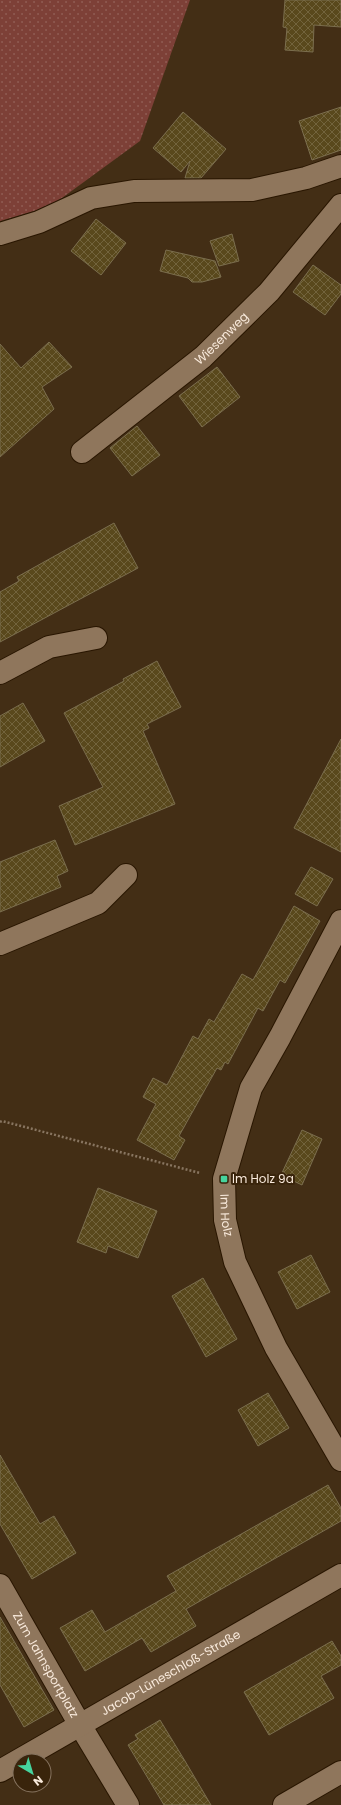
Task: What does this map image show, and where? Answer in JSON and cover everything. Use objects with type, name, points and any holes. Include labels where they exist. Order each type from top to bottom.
[{"type":"street","points":[[0,234],[40,222],[91,198],[134,191],[252,190],[306,178],[341,166]]},
{"type":"street","name":"Wiesenweg","points":[[82,452],[203,357],[269,292],[341,205]]},
{"type":"street","points":[[0,673],[49,647],[96,638]]},
{"type":"street","points":[[0,944],[98,903],[126,875]]},
{"type":"street","name":"Im Holz","points":[[341,921],[280,1037],[250,1088],[224,1179],[226,1220],[235,1262],[276,1348],[341,1460]]},
{"type":"street","name":"Jacob-Lüneschloß-Straße","points":[[0,1770],[341,1575]]},
{"type":"street","name":"Zum Jahnsportplatz","points":[[0,1585],[80,1725],[128,1805]]},
{"type":"street","points":[[284,1805],[341,1772]]},
{"type":"path","points":[[0,1122],[2,1121],[224,1179]]},
{"type":"shaded area","points":[[0,0],[190,0],[140,141],[51,206],[0,221]]},
{"type":"building","points":[[285,0],[341,0],[341,27],[314,25],[313,52],[285,50],[287,28],[283,27]]},
{"type":"building","points":[[341,107],[341,150],[312,160],[299,121]]},
{"type":"building","points":[[183,112],[226,149],[201,178],[185,178],[190,161],[181,172],[153,148]]},
{"type":"building","points":[[96,219],[126,243],[101,275],[71,251]]},
{"type":"building","points":[[232,234],[239,261],[219,266],[210,241]]},
{"type":"building","points":[[166,250],[215,261],[221,277],[202,282],[192,282],[188,278],[160,271]]},
{"type":"building","points":[[313,265],[341,285],[341,294],[325,315],[293,292]]},
{"type":"building","points":[[49,342],[72,367],[42,387],[54,409],[0,457],[0,344],[21,368]]},
{"type":"building","points":[[217,367],[240,397],[202,427],[179,396]]},
{"type":"building","points":[[137,426],[160,455],[132,476],[110,448]]},
{"type":"building","points":[[114,523],[138,568],[0,642],[0,592],[19,581],[17,577]]},
{"type":"building","points":[[157,661],[181,707],[147,724],[149,728],[143,731],[175,804],[75,845],[59,806],[103,787],[64,713],[124,681],[123,679]]},
{"type":"building","points":[[23,703],[45,741],[0,767],[0,716]]},
{"type":"building","points":[[341,739],[341,852],[294,828]]},
{"type":"building","points":[[55,840],[68,871],[57,876],[61,887],[0,912],[0,862]]},
{"type":"building","points":[[311,867],[333,879],[317,906],[295,894]]},
{"type":"building","points":[[294,906],[320,921],[285,983],[280,980],[263,1011],[258,1008],[228,1064],[225,1062],[221,1070],[217,1068],[179,1136],[185,1140],[174,1160],[137,1140],[156,1104],[143,1097],[153,1078],[167,1085],[193,1036],[198,1039],[209,1019],[214,1022],[242,974],[253,980]]},
{"type":"building","points":[[302,1130],[322,1139],[302,1185],[281,1175]]},
{"type":"building","points":[[98,1188],[157,1211],[138,1258],[108,1246],[106,1253],[77,1242]]},
{"type":"building","points":[[311,1255],[330,1292],[297,1309],[278,1272]]},
{"type":"building","points":[[203,1278],[237,1339],[206,1357],[172,1296]]},
{"type":"building","points":[[268,1393],[289,1428],[258,1446],[238,1410]]},
{"type":"building","points":[[0,1455],[40,1524],[54,1516],[76,1553],[32,1579],[0,1524]]},
{"type":"building","points":[[328,1485],[341,1508],[341,1521],[186,1609],[196,1626],[151,1652],[142,1638],[85,1671],[60,1628],[92,1610],[105,1632],[176,1591],[167,1576]]},
{"type":"building","points":[[0,1617],[54,1710],[24,1727],[0,1685]]},
{"type":"building","points":[[332,1641],[341,1656],[341,1665],[321,1676],[334,1698],[269,1735],[244,1692]]},
{"type":"building","points":[[160,1720],[211,1805],[164,1805],[128,1745],[138,1739],[135,1735]]},
{"type":"place","name":"Im Holz 9a","points":[[224,1179]]}]
